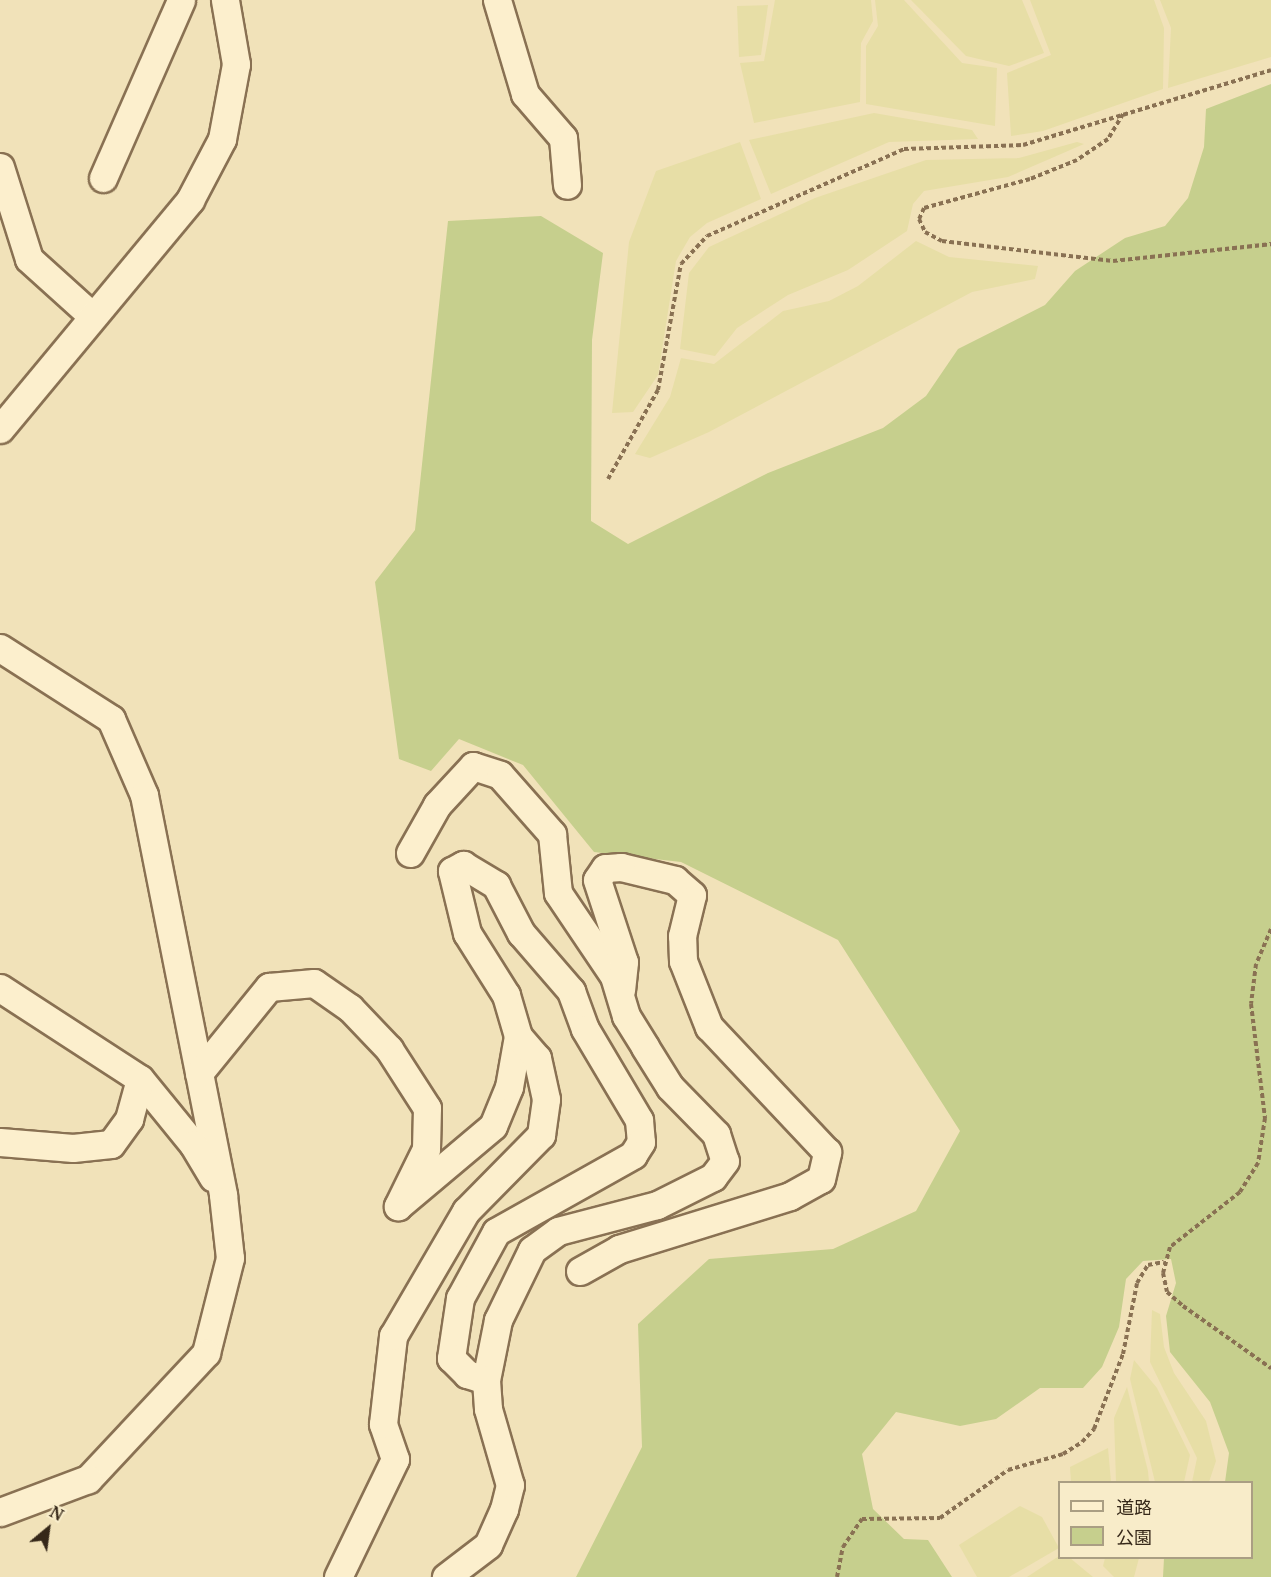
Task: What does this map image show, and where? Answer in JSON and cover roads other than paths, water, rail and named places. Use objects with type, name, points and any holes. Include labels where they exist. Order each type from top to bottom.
[{"type":"lane","points":[[103,178],[181,0]]},
{"type":"lane","points":[[0,429],[91,315],[190,200],[222,139],[236,64],[225,0]]},
{"type":"lane","points":[[498,0],[525,94],[563,138],[567,184]]},
{"type":"lane","points":[[0,167],[29,259],[91,315]]},
{"type":"lane","points":[[0,648],[111,719],[144,795],[223,1195],[230,1258],[206,1353],[87,1479],[0,1512]]},
{"type":"lane","points":[[410,853],[437,805],[473,766],[500,775],[552,834],[558,893],[614,975],[626,1016],[670,1087],[716,1134],[725,1161],[713,1177],[657,1205],[558,1231],[532,1250],[498,1320],[486,1380],[488,1409],[510,1485],[488,1545],[446,1577]]},
{"type":"lane","points":[[338,1577],[395,1459],[383,1424],[393,1336],[466,1210],[541,1135],[546,1098],[537,1058],[518,1036],[506,995],[467,933],[453,894],[452,871],[463,865],[496,885],[521,933],[571,991],[585,1029],[639,1120],[641,1142],[633,1155],[496,1232],[460,1298],[451,1358],[466,1374],[486,1380]]},
{"type":"lane","points":[[580,1271],[619,1249],[790,1196],[821,1179],[827,1152],[709,1027],[683,961],[682,936],[692,895],[675,880],[621,867],[605,868],[597,880],[624,962],[620,997]]},
{"type":"lane","points":[[199,1073],[269,987],[314,983],[350,1008],[388,1049],[427,1108],[426,1149],[398,1206],[493,1126],[509,1087],[518,1036]]},
{"type":"lane","points":[[0,988],[140,1080],[193,1144],[223,1195]]},
{"type":"lane","points":[[0,1142],[73,1148],[111,1144],[129,1119],[140,1080]]}]
